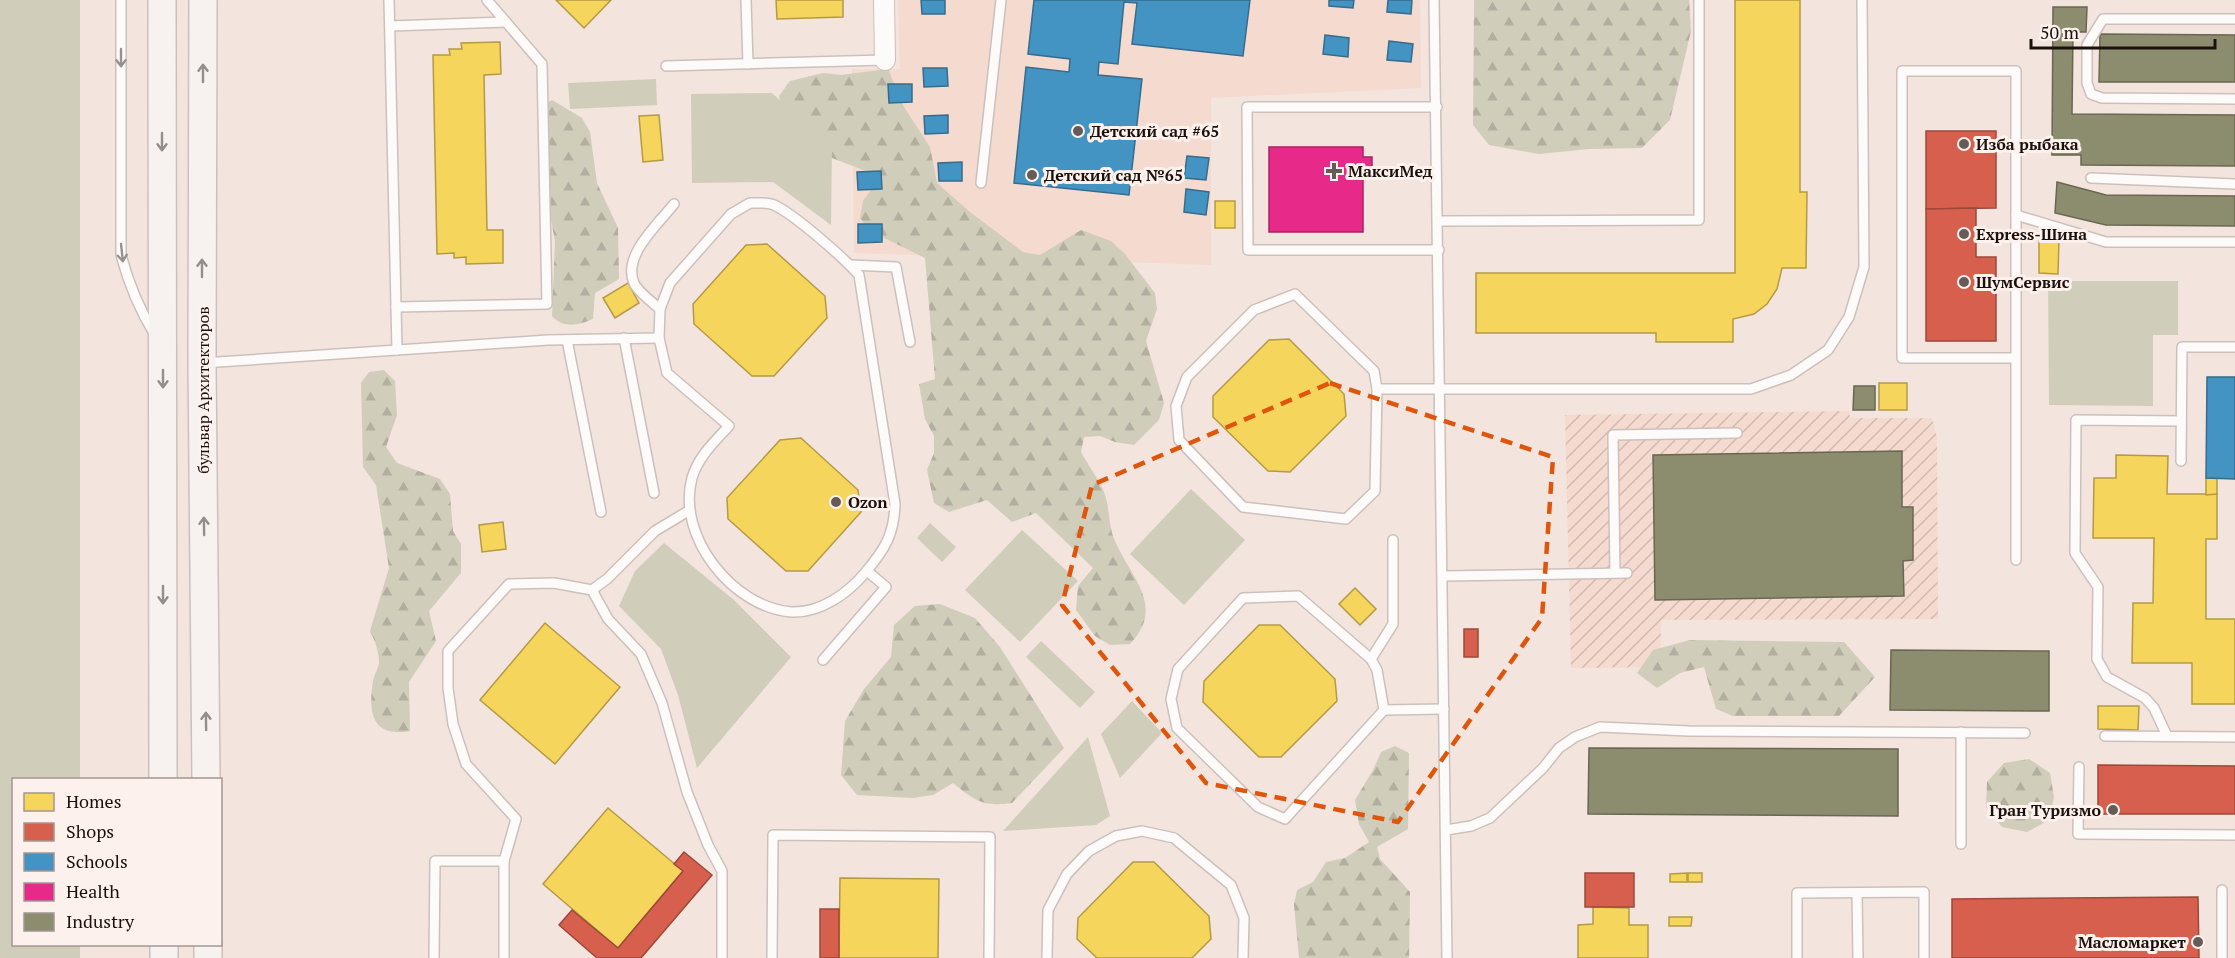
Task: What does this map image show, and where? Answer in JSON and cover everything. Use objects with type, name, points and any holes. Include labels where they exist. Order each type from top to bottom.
[{"type":"main road","points":[[162,0],[164,778]]},
{"type":"main road","name":"бульвар Архитекторов","points":[[203,0],[202,363],[206,778]]},
{"type":"street","points":[[884,0],[885,60]]},
{"type":"lane","points":[[121,0],[121,255],[129,285],[141,313],[163,348]]},
{"type":"lane","points":[[389,0],[397,350]]},
{"type":"lane","points":[[396,308],[547,304],[542,64],[487,0]]},
{"type":"lane","points":[[747,0],[748,64]]},
{"type":"lane","points":[[981,183],[1001,0]]},
{"type":"lane","points":[[1434,0],[1447,958]]},
{"type":"lane","points":[[1438,220],[1699,220],[1699,0]]},
{"type":"lane","points":[[1377,389],[1751,389],[1791,375],[1828,350],[1849,317],[1864,267],[1862,0]]},
{"type":"lane","points":[[2235,20],[2103,19],[2087,45],[2088,89],[2096,97],[2235,99]]},
{"type":"lane","points":[[390,26],[506,22]]},
{"type":"lane","points":[[666,66],[885,60]]},
{"type":"lane","points":[[2016,358],[1902,358],[1902,71],[2016,71],[2016,215],[2016,358],[2016,560]]},
{"type":"lane","points":[[1437,107],[1247,107],[1248,250],[1439,250]]},
{"type":"lane","points":[[2091,178],[2235,184]]},
{"type":"lane","points":[[750,203],[772,204],[796,220],[859,275],[895,504],[893,531],[879,557],[852,588],[818,608],[792,612],[750,600],[712,564],[697,539],[690,510],[692,477],[708,448],[729,426],[668,373],[659,338],[660,309],[670,284],[731,214],[750,203]]},
{"type":"lane","points":[[660,309],[634,285],[630,269],[636,252],[674,204]]},
{"type":"lane","points":[[2016,215],[2106,242],[2235,242]]},
{"type":"lane","points":[[850,265],[896,267],[910,342]]},
{"type":"lane","points":[[1295,294],[1374,371],[1377,389],[1375,491],[1346,519],[1243,507],[1179,440],[1176,406],[1187,377],[1254,310],[1295,294]]},
{"type":"lane","points":[[624,338],[654,494]]},
{"type":"lane","points":[[202,363],[567,340],[659,338]]},
{"type":"lane","points":[[567,340],[601,512]]},
{"type":"lane","points":[[2181,461],[2182,347],[2235,347]]},
{"type":"lane","points":[[2167,736],[2154,708],[2145,698],[2107,676],[2097,659],[2098,587],[2075,553],[2076,420],[2181,421]]},
{"type":"lane","points":[[1615,573],[1613,435],[1737,433]]},
{"type":"lane","points":[[504,958],[504,861],[516,819],[466,764],[452,715],[448,688],[448,651],[509,584],[554,584],[592,590],[607,579],[655,531],[690,510]]},
{"type":"lane","points":[[1371,658],[1393,624],[1393,540]]},
{"type":"lane","points":[[823,660],[886,587],[867,571]]},
{"type":"lane","points":[[1443,576],[1627,573]]},
{"type":"lane","points":[[592,590],[608,619],[641,654],[662,703],[687,792],[708,845],[722,871],[722,958]]},
{"type":"lane","points":[[1384,710],[1377,670],[1371,658],[1298,596],[1243,598],[1178,669],[1171,699],[1177,728],[1258,807],[1285,819],[1384,710],[1444,709]]},
{"type":"lane","points":[[1446,830],[1471,826],[1490,818],[1559,748],[1575,737],[1600,727],[2025,733]]},
{"type":"lane","points":[[1961,732],[1961,844]]},
{"type":"lane","points":[[2105,736],[2235,737]]},
{"type":"lane","points":[[2079,767],[2078,834],[2235,835]]},
{"type":"lane","points":[[1047,958],[1048,910],[1067,873],[1089,851],[1116,836],[1142,831],[1174,838],[1231,885],[1244,918],[1243,958]]},
{"type":"lane","points":[[772,958],[773,835],[784,835],[990,837],[989,958]]},
{"type":"lane","points":[[435,958],[435,861],[504,861]]},
{"type":"lane","points":[[2222,890],[2222,958]]},
{"type":"lane","points":[[1797,958],[1797,893],[1924,892],[1924,958]]},
{"type":"lane","points":[[1857,893],[1858,958]]},
{"type":"highlighted area","points":[[1330,383],[1553,457],[1542,618],[1398,822],[1206,783],[1062,605],[1092,485]]},
{"type":"shaded area","name":"Детский сад №65","points":[[898,0],[1420,0],[1421,88],[1211,98],[1211,265],[854,253],[852,69],[900,69]]},
{"type":"shaded area","points":[[1849,411],[1850,418],[1932,418],[1937,437],[1938,619],[1661,620],[1660,667],[1571,668],[1565,415]]},
{"type":"green space","points":[[0,0],[80,0],[80,778],[12,778],[12,946],[80,946],[80,958],[0,958]]},
{"type":"green space","points":[[1474,0],[1689,0],[1691,31],[1670,120],[1642,148],[1589,149],[1539,154],[1489,145],[1473,125]]},
{"type":"green space","points":[[888,69],[904,107],[930,147],[937,183],[970,212],[1023,252],[1040,255],[1081,230],[1111,241],[1125,254],[1155,293],[1157,309],[1146,341],[1164,403],[1159,420],[1134,445],[1115,442],[1100,436],[1084,437],[1081,452],[1104,492],[1113,535],[1142,592],[1145,617],[1140,630],[1130,644],[1110,645],[1095,636],[1076,610],[1078,586],[1093,568],[1036,513],[1012,522],[987,500],[949,512],[934,503],[927,470],[934,453],[934,436],[925,419],[919,384],[935,379],[925,258],[870,231],[860,218],[863,201],[873,187],[866,171],[816,152],[782,113],[779,96],[790,81],[823,73],[841,75]]},
{"type":"green space","points":[[656,79],[657,105],[570,109],[568,83]]},
{"type":"green space","points":[[772,93],[832,149],[831,225],[773,182],[692,183],[691,94]]},
{"type":"green space","points":[[552,100],[582,118],[590,132],[597,183],[618,228],[619,279],[595,293],[593,319],[577,324],[561,323],[552,316],[555,241],[549,209],[545,104]]},
{"type":"green space","points":[[2048,281],[2178,281],[2178,335],[2153,335],[2153,406],[2049,405]]},
{"type":"green space","points":[[384,370],[395,381],[397,415],[386,447],[397,463],[440,479],[450,494],[453,531],[461,544],[461,573],[429,611],[436,641],[409,682],[410,731],[397,732],[387,731],[380,727],[372,713],[371,703],[373,681],[379,663],[370,631],[389,568],[376,485],[363,467],[361,383],[369,372]]},
{"type":"green space","points":[[1191,489],[1245,540],[1184,605],[1130,554]]},
{"type":"green space","points":[[930,523],[956,547],[942,562],[917,538]]},
{"type":"green space","points":[[1022,530],[1078,581],[1020,642],[965,590]]},
{"type":"green space","points":[[664,543],[734,600],[791,657],[697,768],[678,695],[661,649],[619,606],[635,571]]},
{"type":"green space","points":[[940,604],[975,618],[1000,647],[1064,748],[1012,803],[994,804],[980,801],[953,783],[933,795],[912,798],[857,795],[841,775],[845,721],[864,689],[891,657],[894,625],[915,606]]},
{"type":"green space","points":[[1690,640],[1844,642],[1875,677],[1839,716],[1733,716],[1716,709],[1704,667],[1680,673],[1657,688],[1637,673],[1653,650]]},
{"type":"green space","points":[[1041,641],[1095,692],[1080,708],[1026,657]]},
{"type":"green space","points":[[1132,701],[1162,733],[1120,778],[1101,734]]},
{"type":"green space","points":[[1088,737],[1110,816],[1096,825],[1003,831]]},
{"type":"green space","points":[[1395,746],[1409,753],[1408,829],[1377,847],[1380,859],[1410,892],[1409,958],[1299,958],[1294,905],[1297,890],[1313,882],[1326,862],[1345,858],[1369,842],[1359,824],[1355,800],[1381,752]]},
{"type":"green space","points":[[2029,759],[2050,773],[2054,797],[2049,820],[2027,832],[2002,827],[1986,807],[1987,782],[2004,763]]},
{"type":"building: Homes","points":[[556,0],[611,0],[584,28]]},
{"type":"building: Homes","points":[[776,0],[843,0],[843,17],[777,19]]},
{"type":"building: Homes","points":[[1735,0],[1800,0],[1800,192],[1807,192],[1806,268],[1782,268],[1777,289],[1767,304],[1754,314],[1733,319],[1733,342],[1656,342],[1656,333],[1476,333],[1476,273],[1735,273]]},
{"type":"building: Homes","points":[[500,42],[501,74],[484,75],[487,230],[503,230],[503,263],[466,264],[466,257],[454,258],[454,253],[437,254],[433,55],[450,55],[449,49],[462,49],[461,43]]},
{"type":"building: Homes","points":[[659,115],[663,160],[643,162],[639,116]]},
{"type":"building: Homes","points":[[1215,201],[1235,201],[1235,228],[1215,228]]},
{"type":"building: Homes","points":[[2039,239],[2059,239],[2058,274],[2039,273]]},
{"type":"building: Homes","points":[[767,244],[825,296],[827,318],[774,376],[752,376],[694,324],[693,304],[746,245]]},
{"type":"building: Homes","points":[[628,283],[639,303],[615,318],[603,298]]},
{"type":"building: Homes","points":[[1289,339],[1344,394],[1346,416],[1290,472],[1268,471],[1213,417],[1213,396],[1269,340]]},
{"type":"building: Homes","points":[[1879,383],[1907,383],[1907,410],[1879,410]]},
{"type":"building: Homes","points":[[801,438],[858,490],[861,512],[808,571],[786,571],[728,519],[727,498],[780,440]]},
{"type":"building: Homes","points":[[2116,455],[2168,456],[2167,494],[2217,494],[2217,539],[2206,539],[2206,619],[2235,619],[2235,704],[2192,704],[2192,663],[2132,663],[2133,603],[2153,603],[2154,538],[2093,538],[2094,478],[2116,478]]},
{"type":"building: Homes","points":[[2206,478],[2217,478],[2217,494],[2206,495]]},
{"type":"building: Homes","points":[[503,522],[506,549],[482,552],[479,525]]},
{"type":"building: Homes","points":[[1355,588],[1376,609],[1360,625],[1339,604]]},
{"type":"building: Homes","points":[[545,623],[620,687],[555,764],[480,700]]},
{"type":"building: Homes","points":[[1259,625],[1280,625],[1335,679],[1337,701],[1281,757],[1259,757],[1203,702],[1204,681]]},
{"type":"building: Homes","points":[[2098,706],[2139,706],[2138,730],[2098,729]]},
{"type":"building: Homes","points":[[608,808],[683,871],[618,948],[543,884]]},
{"type":"building: Homes","points":[[1133,862],[1154,862],[1209,916],[1211,939],[1192,958],[1097,958],[1077,939],[1078,918]]},
{"type":"building: Homes","points":[[1687,873],[1687,882],[1670,882],[1670,874]]},
{"type":"building: Homes","points":[[1688,873],[1702,873],[1702,882],[1688,882]]},
{"type":"building: Homes","points":[[840,878],[939,879],[938,958],[839,958]]},
{"type":"building: Homes","points":[[1593,907],[1629,908],[1629,925],[1648,925],[1648,958],[1578,958],[1578,925],[1593,924]]},
{"type":"building: Homes","points":[[1669,917],[1692,917],[1691,926],[1669,926]]},
{"type":"building: Shops","points":[[1926,131],[1996,131],[1996,208],[1926,209]]},
{"type":"building: Shops","points":[[1976,208],[1976,257],[1996,257],[1996,341],[1926,341],[1926,209]]},
{"type":"building: Shops","points":[[1464,629],[1478,629],[1478,657],[1464,657]]},
{"type":"building: Shops","points":[[2098,765],[2235,766],[2235,814],[2098,814]]},
{"type":"building: Shops","points":[[684,852],[712,875],[641,958],[597,958],[559,925],[572,910],[618,948],[683,871],[674,864]]},
{"type":"building: Shops","points":[[1585,873],[1634,873],[1634,907],[1585,907]]},
{"type":"building: Shops","points":[[2198,897],[2199,958],[1952,958],[1952,899]]},
{"type":"building: Shops","points":[[820,909],[839,909],[839,958],[820,958]]},
{"type":"building: Schools","points":[[921,0],[945,0],[945,14],[922,14]]},
{"type":"building: Schools","name":"Детский сад #65","points":[[1034,0],[1250,0],[1243,56],[1132,44],[1137,3],[1124,2],[1118,64],[1099,62],[1098,75],[1142,79],[1129,195],[1014,183],[1026,67],[1069,72],[1070,59],[1028,54]]},
{"type":"building: Schools","points":[[1329,0],[1354,0],[1353,8],[1329,6]]},
{"type":"building: Schools","points":[[1388,0],[1412,0],[1411,14],[1387,12]]},
{"type":"building: Schools","points":[[1325,35],[1349,38],[1348,57],[1323,54]]},
{"type":"building: Schools","points":[[1389,41],[1413,44],[1411,62],[1387,60]]},
{"type":"building: Schools","points":[[923,68],[947,68],[948,86],[924,87]]},
{"type":"building: Schools","points":[[888,84],[912,84],[912,102],[889,103]]},
{"type":"building: Schools","points":[[948,115],[948,133],[925,134],[924,116]]},
{"type":"building: Schools","points":[[1187,156],[1209,158],[1206,180],[1184,178]]},
{"type":"building: Schools","points":[[962,162],[962,181],[939,181],[938,163]]},
{"type":"building: Schools","points":[[881,171],[882,189],[858,190],[857,172]]},
{"type":"building: Schools","points":[[1186,189],[1209,192],[1206,215],[1184,212]]},
{"type":"building: Schools","points":[[858,224],[882,224],[882,242],[858,243]]},
{"type":"building: Schools","points":[[2207,377],[2235,377],[2235,479],[2206,478]]},
{"type":"building: Health","points":[[1269,147],[1363,147],[1363,157],[1372,157],[1372,179],[1363,179],[1363,232],[1269,232]]},
{"type":"building: Industry","points":[[2053,7],[2087,7],[2086,32],[2073,32],[2072,114],[2235,115],[2235,166],[2081,165],[2081,155],[2052,155]]},
{"type":"building: Industry","points":[[2100,34],[2235,35],[2235,82],[2099,82]]},
{"type":"building: Industry","points":[[2057,182],[2106,195],[2235,196],[2235,226],[2106,225],[2055,213]]},
{"type":"building: Industry","points":[[1854,386],[1875,386],[1875,410],[1853,410]]},
{"type":"building: Industry","points":[[1902,451],[1902,507],[1913,507],[1913,560],[1903,561],[1904,596],[1655,600],[1653,455]]},
{"type":"building: Industry","points":[[1891,650],[2049,651],[2049,711],[1890,710]]},
{"type":"building: Industry","points":[[1589,748],[1898,749],[1898,816],[1588,814]]},
{"type":"place","name":"Детский сад #65","points":[[1078,131]]},
{"type":"place","name":"Изба рыбака","points":[[1964,144]]},
{"type":"place","name":"МаксиМед","points":[[1334,171]]},
{"type":"place","name":"Детский сад №65","points":[[1032,175]]},
{"type":"place","name":"Express-Шина","points":[[1964,234]]},
{"type":"place","name":"ШумСервис","points":[[1964,282]]},
{"type":"place","name":"Ozon","points":[[836,502]]},
{"type":"place","name":"Гран Туризмо","points":[[2113,810]]},
{"type":"place","name":"Масломаркет","points":[[2198,942]]}]
